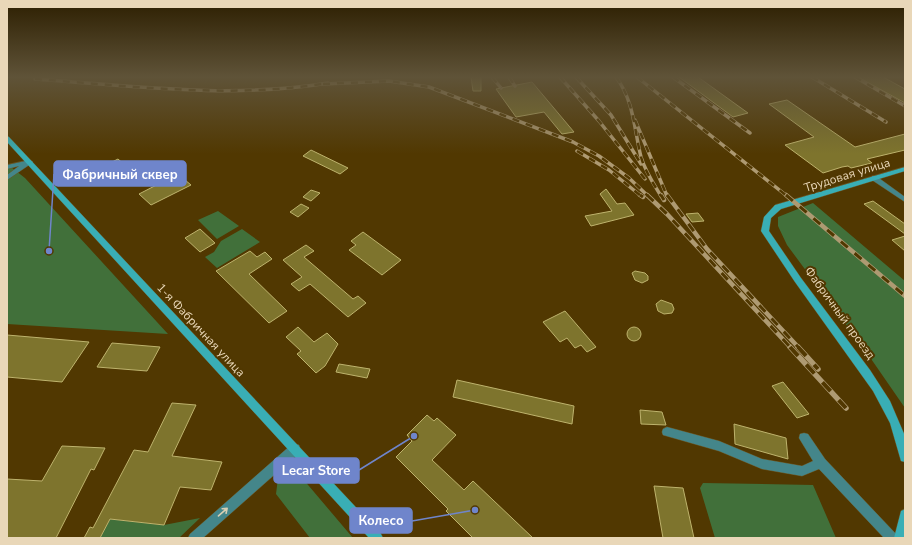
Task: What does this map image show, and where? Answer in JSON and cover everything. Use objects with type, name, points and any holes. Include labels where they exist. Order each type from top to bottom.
[{"type":"main road","name":"1-я Фабричная улица","points":[[7,138],[377,538]]},
{"type":"main road","name":"Трудовая улица","points":[[795,202],[905,168]]},
{"type":"main road","name":"Фабричный проезд","points":[[795,202],[778,207],[768,217],[766,231],[780,256],[867,374],[892,418],[903,443],[905,457]]},
{"type":"main road","points":[[900,538],[905,515]]},
{"type":"street","points":[[7,167],[30,162]]},
{"type":"street","points":[[7,178],[30,162]]},
{"type":"street","points":[[874,178],[905,200]]},
{"type":"street","points":[[667,432],[719,446],[762,464],[802,471],[821,463]]},
{"type":"street","points":[[804,438],[821,463],[892,538]]},
{"type":"street","points":[[194,538],[295,449]]},
{"type":"green space","points":[[7,164],[25,178],[168,334],[7,324]]},
{"type":"green space","points":[[813,203],[905,281],[905,408],[867,353],[787,245],[778,226],[778,217]]},
{"type":"green space","points":[[218,211],[239,226],[217,239],[198,220]]},
{"type":"green space","points":[[242,229],[260,242],[217,268],[205,257],[214,252],[221,241]]},
{"type":"green space","points":[[283,472],[303,479],[353,538],[310,538],[276,494],[278,478]]},
{"type":"green space","points":[[703,483],[813,485],[836,538],[715,538],[700,488]]},
{"type":"green space","points":[[200,518],[179,538],[100,538],[110,519],[164,525]]},
{"type":"building","points":[[506,102],[549,102],[574,132],[562,134],[544,112],[516,117]]},
{"type":"building","points":[[713,102],[733,102],[748,113],[733,117]]},
{"type":"building","points":[[791,102],[855,147],[905,134],[905,150],[867,159],[872,163],[851,168],[848,166],[842,167],[823,173],[785,145],[814,137],[769,104]]},
{"type":"building","points":[[311,150],[348,168],[340,174],[303,156]]},
{"type":"building","points":[[118,159],[136,175],[125,180],[108,164]]},
{"type":"building","points":[[178,174],[191,185],[151,205],[139,194]]},
{"type":"building","points":[[606,189],[617,204],[625,203],[634,215],[591,226],[585,216],[612,211],[600,194]]},
{"type":"building","points":[[311,190],[320,193],[311,201],[303,197]]},
{"type":"building","points":[[873,201],[905,224],[905,234],[864,204]]},
{"type":"building","points":[[301,204],[309,208],[298,217],[290,212]]},
{"type":"building","points":[[698,213],[704,221],[692,222],[686,214]]},
{"type":"building","points":[[200,229],[215,243],[200,252],[185,238]]},
{"type":"building","points":[[363,232],[401,260],[382,275],[349,250],[356,245],[351,241]]},
{"type":"building","points":[[905,236],[905,251],[892,240]]},
{"type":"building","points":[[306,245],[314,251],[304,257],[353,299],[358,296],[366,303],[348,317],[310,284],[299,291],[291,284],[302,277],[283,260]]},
{"type":"building","points":[[250,251],[257,257],[265,252],[272,259],[249,274],[287,311],[269,323],[216,271]]},
{"type":"building","points":[[635,271],[645,273],[648,276],[648,280],[642,283],[635,280],[632,273]]},
{"type":"building","points":[[661,300],[672,304],[674,309],[672,313],[664,314],[658,311],[656,304]]},
{"type":"building","points":[[565,311],[596,347],[587,352],[581,345],[575,348],[567,338],[560,342],[543,322]]},
{"type":"building","points":[[298,327],[314,342],[327,333],[338,344],[325,366],[316,373],[297,354],[301,351],[286,337]]},
{"type":"building","points":[[631,327],[637,327],[641,331],[641,337],[637,341],[631,341],[627,337],[627,331]]},
{"type":"building","points":[[7,335],[89,342],[62,382],[7,377]]},
{"type":"building","points":[[112,343],[160,347],[147,371],[97,367]]},
{"type":"building","points":[[339,364],[370,369],[367,378],[336,372]]},
{"type":"building","points":[[457,380],[574,406],[572,424],[453,397]]},
{"type":"building","points":[[783,382],[809,414],[797,418],[772,386]]},
{"type":"building","points":[[172,403],[196,405],[172,456],[222,462],[211,490],[180,487],[164,525],[110,519],[100,538],[84,538],[90,527],[93,528],[134,450],[148,452]]},
{"type":"building","points":[[640,410],[662,412],[666,425],[641,424]]},
{"type":"building","points":[[427,415],[434,421],[437,418],[456,435],[432,460],[464,490],[473,481],[533,538],[473,538],[446,511],[448,509],[396,457],[412,441],[407,435]]},
{"type":"building","points":[[734,424],[786,438],[788,459],[735,444]]},
{"type":"building","points":[[62,446],[105,448],[94,470],[91,469],[56,538],[7,538],[7,479],[42,481]]},
{"type":"building","points":[[654,486],[683,488],[694,538],[663,538]]},
{"type":"railway","points":[[469,102],[573,142],[599,156],[629,178],[648,196]]},
{"type":"railway","points":[[583,102],[645,179]]},
{"type":"railway","points":[[599,102],[611,115],[641,164]]},
{"type":"railway","points":[[629,102],[641,157],[661,196]]},
{"type":"railway","points":[[669,102],[787,196]]},
{"type":"railway","points":[[708,102],[750,133]]},
{"type":"railway","points":[[854,102],[886,122]]},
{"type":"railway","points":[[899,102],[905,106]]},
{"type":"railway","points":[[635,120],[667,196]]},
{"type":"railway","points":[[577,151],[609,170],[641,196]]},
{"type":"railway","points":[[647,195],[667,214],[791,348]]},
{"type":"railway","points":[[661,195],[664,200]]},
{"type":"railway","points":[[667,195],[707,249],[799,348]]},
{"type":"railway","points":[[786,195],[905,296]]},
{"type":"railway","points":[[790,347],[846,408]]},
{"type":"railway","points":[[798,347],[818,369]]},
{"type":"place","name":"Фабричный сквер","points":[[49,251]]},
{"type":"place","name":"Lecar Store","points":[[414,436]]},
{"type":"place","name":"Колесо","points":[[475,510]]}]
